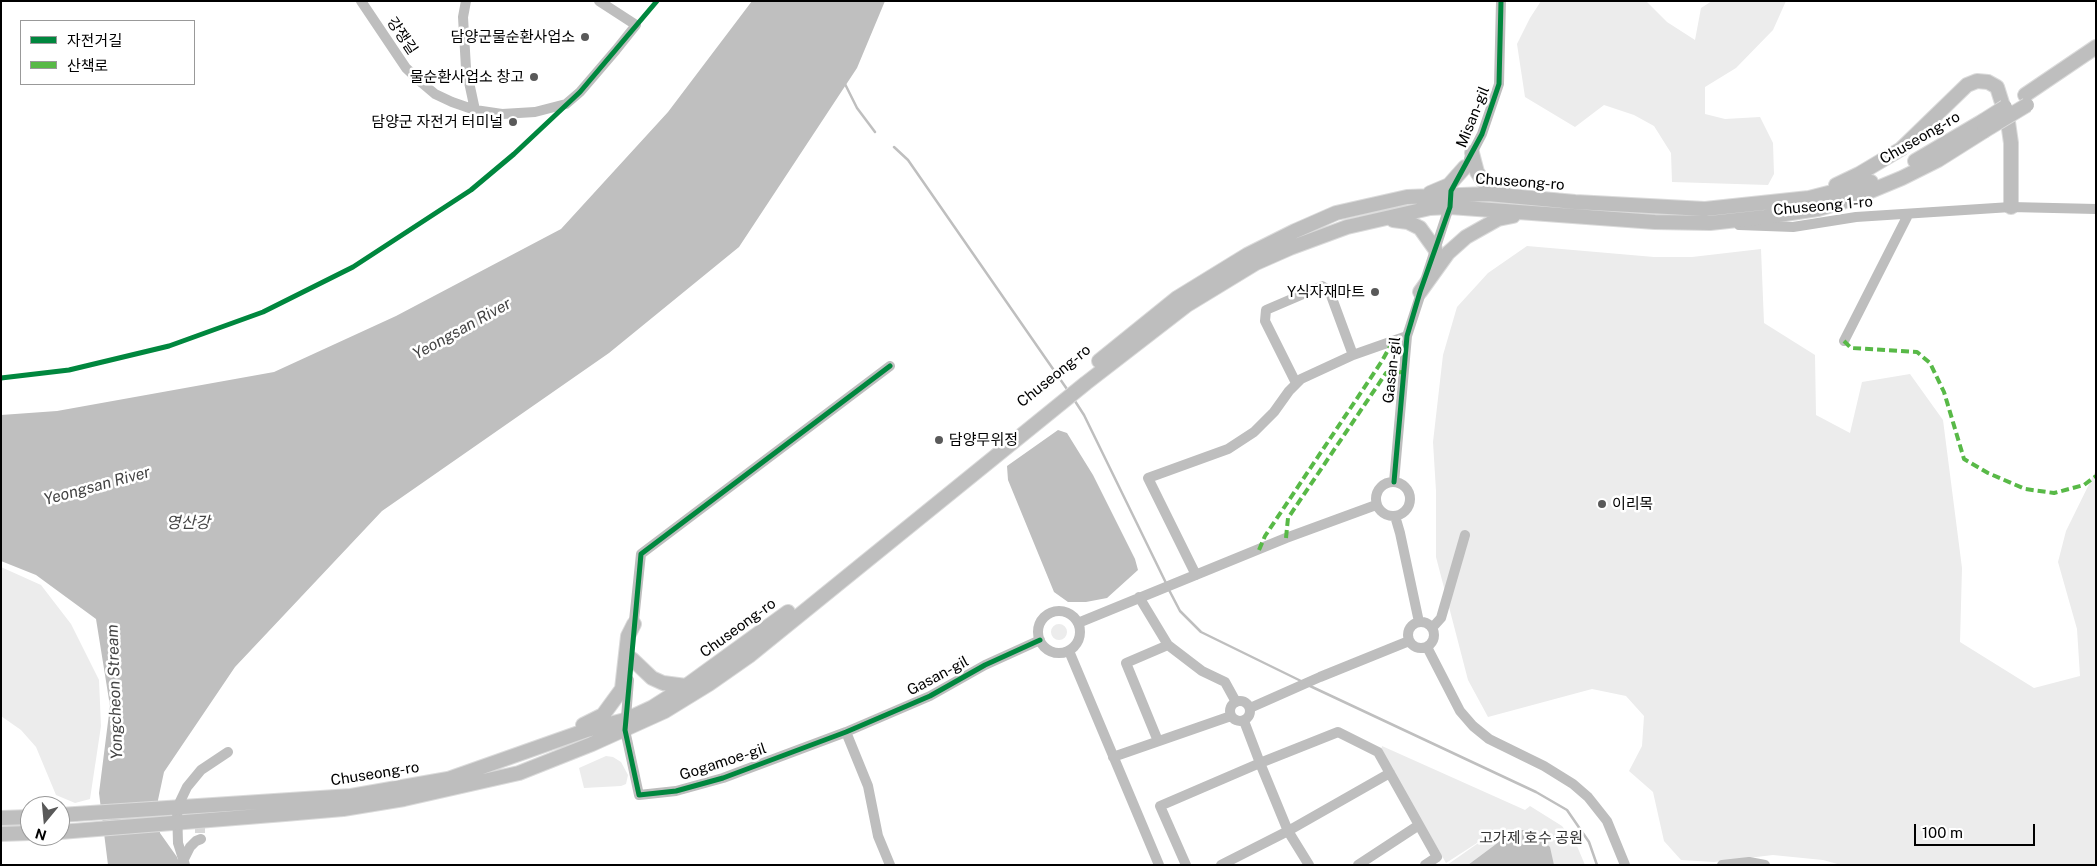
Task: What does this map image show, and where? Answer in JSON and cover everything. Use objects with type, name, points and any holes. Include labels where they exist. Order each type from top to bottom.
[{"type":"main road","name":"Chuseong-ro","points":[[2026,100],[2096,47]]},
{"type":"main road","name":"Chuseong-ro","points":[[70,815],[351,796],[448,779],[587,730],[625,725],[686,686],[797,605],[1084,379],[1177,298],[1247,255],[1294,231],[1336,213],[1407,197],[1423,196],[1534,212],[1655,222],[1710,222],[1765,218],[1818,209],[1849,200],[1902,178],[1938,160],[1984,126],[2096,57]]},
{"type":"main road","points":[[1809,198],[1859,174],[1901,149],[1925,128],[1958,91],[1967,84],[1977,81],[1988,82],[1997,87],[2008,122],[2011,143],[2011,207]]},
{"type":"main road","name":"Chuseong-ro","points":[[1084,379],[1187,305],[1256,262],[1347,227],[1430,208],[1451,201],[1488,194],[1631,206],[1705,209],[1809,198],[1881,179],[1984,126]]},
{"type":"main road","points":[[1472,153],[1477,172],[1485,184],[1527,198]]},
{"type":"main road","points":[[1423,196],[1449,185],[1465,167]]},
{"type":"main road","points":[[1420,292],[1448,253],[1466,237],[1498,218],[1534,212]]},
{"type":"main road","points":[[1382,219],[1408,222],[1420,228],[1435,250]]},
{"type":"main road","name":"Chuseong-ro","points":[[70,832],[343,809],[404,799],[519,772],[625,725],[665,711],[709,684],[749,656],[1055,402]]},
{"type":"main road","points":[[478,770],[504,756],[562,734],[603,715],[622,690],[628,636],[634,624]]},
{"type":"main road","points":[[632,659],[652,678],[663,683],[686,686]]},
{"type":"main road","points":[[1,818],[20,817]]},
{"type":"main road","points":[[1,834],[20,833]]},
{"type":"street","name":"강쟁길","points":[[361,1],[406,68],[435,94],[476,110],[502,114],[535,112],[566,104],[580,92],[636,25],[599,1]]},
{"type":"street","points":[[466,1],[463,17],[466,68],[476,110]]},
{"type":"street","name":"Misan-gil","points":[[1451,201],[1456,181],[1482,134],[1500,84],[1501,1]]},
{"type":"street","name":"Gasan-gil","points":[[1394,482],[1407,336],[1451,201]]},
{"type":"street","name":"Chuseong 1-ro","points":[[1710,222],[1793,227],[1856,217],[2011,207],[2096,209]]},
{"type":"street","points":[[1844,341],[1908,215]]},
{"type":"street","points":[[1296,383],[1265,321],[1266,310],[1322,286],[1329,290],[1353,355]]},
{"type":"street","points":[[1196,576],[1148,478],[1228,449],[1248,436],[1274,412],[1296,383],[1322,368],[1407,336]]},
{"type":"street","points":[[625,725],[641,554],[890,366]]},
{"type":"street","points":[[1388,482],[1394,482],[1405,486],[1410,496],[1410,502],[1405,512],[1395,516],[1384,514],[1376,505],[1376,494],[1379,488],[1388,482]]},
{"type":"street","points":[[1078,622],[1196,576],[1286,538],[1376,505]]},
{"type":"street","points":[[1395,516],[1419,622]]},
{"type":"street","points":[[1432,628],[1441,618],[1465,535]]},
{"type":"street","points":[[1139,598],[1168,645],[1202,671],[1225,682],[1236,702]]},
{"type":"street","points":[[1064,611],[1070,613],[1078,622],[1080,635],[1078,642],[1069,651],[1056,653],[1043,646],[1040,640],[1039,627],[1041,621],[1050,613],[1064,611]]},
{"type":"street","points":[[1419,622],[1426,623],[1432,628],[1433,641],[1427,647],[1415,647],[1409,640],[1410,629],[1419,622]]},
{"type":"street","name":"Gasan-gil","points":[[846,732],[930,696],[985,665],[1040,640]]},
{"type":"street","points":[[1250,708],[1409,640]]},
{"type":"street","points":[[1158,741],[1126,663],[1168,645]]},
{"type":"street","points":[[1427,647],[1460,711],[1473,726],[1489,739],[1544,766],[1573,784],[1588,797],[1607,821],[1622,852],[1625,865]]},
{"type":"street","points":[[1069,651],[1160,865]]},
{"type":"street","points":[[1236,702],[1243,702],[1250,708],[1250,715],[1244,721],[1236,721],[1231,716],[1232,706],[1236,702]]},
{"type":"street","points":[[1113,757],[1231,716]]},
{"type":"street","points":[[1244,721],[1288,831],[1309,865]]},
{"type":"street","name":"Gogamoe-gil","points":[[625,725],[639,795],[676,791],[723,778],[846,732]]},
{"type":"street","points":[[846,732],[868,786],[878,836],[890,865]]},
{"type":"street","points":[[1186,865],[1160,806],[1260,762],[1338,732],[1378,752],[1437,857],[1425,865]]},
{"type":"street","points":[[184,863],[178,842],[177,808],[187,787],[201,770],[228,752]]},
{"type":"street","points":[[1221,865],[1288,831],[1390,773]]},
{"type":"street","points":[[1358,865],[1419,825]]},
{"type":"street","points":[[184,863],[190,847],[201,839]]},
{"type":"street","points":[[1722,865],[1749,862],[1765,865]]},
{"type":"green space","points":[[1541,1],[1646,1],[1667,22],[1695,40],[1701,8],[1712,1],[1786,1],[1773,30],[1736,68],[1705,87],[1705,114],[1725,119],[1760,117],[1773,143],[1774,174],[1768,185],[1672,182],[1671,153],[1654,126],[1634,115],[1604,105],[1575,127],[1525,97],[1517,44]]},
{"type":"green space","points":[[1527,246],[1654,257],[1692,257],[1761,249],[1764,323],[1815,355],[1816,415],[1850,433],[1862,382],[1910,374],[1943,420],[1962,568],[1960,642],[2034,688],[2080,676],[2077,629],[2058,562],[2066,531],[2096,470],[2096,865],[1841,865],[1823,860],[1773,855],[1714,862],[1681,860],[1664,841],[1653,792],[1629,771],[1642,746],[1644,716],[1626,696],[1592,689],[1488,717],[1468,680],[1436,557],[1436,491],[1433,442],[1443,355],[1457,307],[1488,273]]},
{"type":"green space","points":[[1,567],[41,585],[71,624],[99,680],[101,726],[90,799],[75,803],[70,801],[70,796],[56,795],[36,747],[21,730],[1,716]]},
{"type":"green space","points":[[1059,624],[1065,626],[1067,632],[1065,638],[1059,640],[1053,638],[1051,632],[1053,626]]},
{"type":"green space","name":"고가제 호수 공원","points":[[1382,746],[1525,810],[1530,806],[1562,826],[1577,846],[1585,865],[1447,865],[1494,832],[1446,863],[1381,750]]},
{"type":"green space","points":[[606,756],[613,757],[621,762],[628,775],[626,784],[621,786],[584,788],[579,768]]},
{"type":"water","name":"영산강","points":[[752,1],[885,1],[857,68],[739,247],[609,353],[382,511],[235,667],[164,772],[158,800],[160,833],[177,857],[180,865],[108,865],[99,793],[110,706],[96,619],[36,575],[1,561],[1,415],[57,411],[274,372],[396,316],[561,229],[668,112]]},
{"type":"water","points":[[1058,430],[1067,433],[1093,475],[1135,559],[1138,570],[1107,598],[1086,602],[1068,602],[1054,592],[1008,480],[1007,466]]},
{"type":"water","points":[[1515,830],[1529,830],[1539,837],[1550,847],[1554,865],[1468,865]]},
{"type":"waterway","points":[[845,84],[857,108],[875,132]]},
{"type":"waterway","points":[[894,147],[908,160],[1069,392]]},
{"type":"waterway","points":[[1073,398],[1084,415],[1166,583]]},
{"type":"waterway","points":[[1168,588],[1180,611],[1201,632],[1301,681]]},
{"type":"waterway","points":[[1310,686],[1536,792],[1567,810],[1589,842],[1597,865]]},
{"type":"tunnel","points":[[200,803],[200,833]]},
{"type":"marked path","points":[[1259,550],[1265,536],[1382,361],[1393,341]]},
{"type":"marked path","points":[[1844,341],[1851,348],[1917,352],[1930,363],[1944,392],[1964,459],[1988,473],[2025,489],[2054,493],[2084,485],[2096,476]]},
{"type":"marked path","points":[[1286,538],[1288,518],[1386,373],[1404,372]]},
{"type":"cycle path","points":[[1,378],[69,370],[169,346],[263,312],[353,267],[471,190],[514,154],[580,92],[657,1]]},
{"type":"cycle path","points":[[1394,482],[1407,336],[1420,292],[1450,207],[1451,191],[1482,134],[1499,84],[1501,1]]},
{"type":"cycle path","points":[[890,366],[641,554],[625,730],[639,795],[676,791],[723,778],[846,732],[930,696],[985,665],[1040,640]]},
{"type":"place","name":"담양군물순환사업소","points":[[585,37]]},
{"type":"place","name":"물순환사업소 창고","points":[[534,77]]},
{"type":"place","name":"담양군 자전거 터미널","points":[[513,122]]},
{"type":"place","name":"Y식자재마트","points":[[1375,292]]},
{"type":"place","name":"담양무위정","points":[[939,440]]},
{"type":"place","name":"이리목","points":[[1602,504]]},
{"type":"water label","name":"Yeongsan River","points":[[462,329]]},
{"type":"water label","name":"Yeongsan River","points":[[97,486]]},
{"type":"water label","name":"Yongcheon Stream","points":[[115,692]]}]
